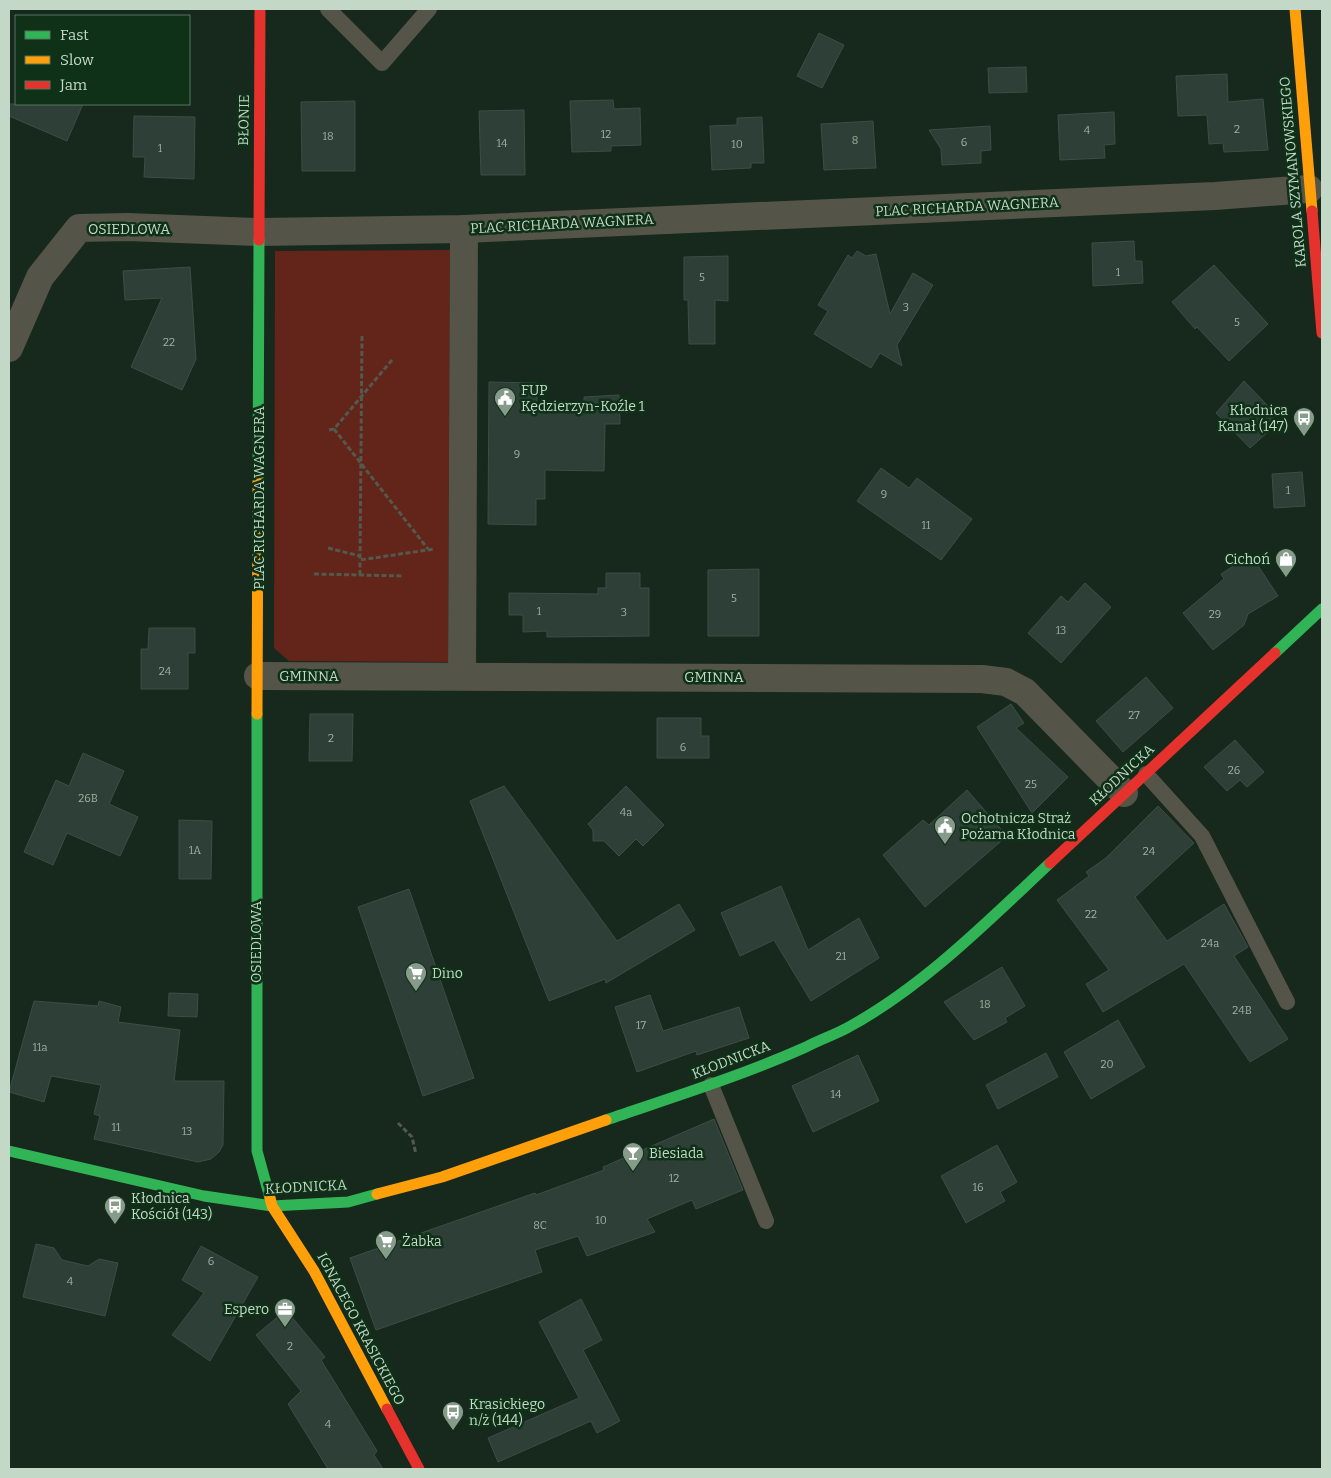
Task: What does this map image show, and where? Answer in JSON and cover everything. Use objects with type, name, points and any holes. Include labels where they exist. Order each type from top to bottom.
[{"type":"street","name":"BŁONIE","points":[[258,232],[260,9]]},
{"type":"street","name":"KAROLA SZYMANOWSKIEGO","points":[[1295,9],[1322,333]]},
{"type":"street","name":"PLAC RICHARDA WAGNERA","points":[[258,676],[258,232],[464,229],[1215,196],[1309,189]]},
{"type":"street","name":"OSIEDLOWA","points":[[9,348],[40,277],[79,228],[128,227],[258,232]]},
{"type":"street","points":[[462,676],[464,229]]},
{"type":"street","name":"KŁODNICKA","points":[[9,1151],[204,1196],[272,1206],[348,1202],[442,1177],[536,1143],[711,1085],[799,1050],[847,1028],[901,994],[946,958],[1322,609]]},
{"type":"street","name":"OSIEDLOWA","points":[[258,676],[257,1151],[272,1206]]},
{"type":"street","name":"GMINNA","points":[[258,676],[972,679],[1006,682],[1025,692],[1124,793]]},
{"type":"street","name":"IGNACEGO KRASICKIEGO","points":[[272,1206],[314,1271],[419,1469]]},
{"type":"lane","points":[[328,9],[382,62],[429,9]]},
{"type":"lane","points":[[1146,774],[1202,836],[1287,1002]]},
{"type":"lane","points":[[711,1085],[766,1221]]},
{"type":"path","points":[[360,575],[362,336]]},
{"type":"path","points":[[329,430],[334,429],[392,360]]},
{"type":"path","points":[[334,429],[428,549]]},
{"type":"path","points":[[328,548],[360,558],[428,549],[463,549]]},
{"type":"path","points":[[314,574],[404,576]]},
{"type":"shaded area","points":[[450,250],[448,662],[289,661],[274,648],[275,251]]},
{"type":"building","points":[[819,33],[844,45],[822,88],[797,76]]},
{"type":"building","points":[[1026,67],[1027,92],[989,93],[988,68]]},
{"type":"building","points":[[1227,74],[1228,102],[1263,99],[1268,150],[1224,152],[1223,143],[1209,144],[1207,115],[1178,116],[1176,76]]},
{"type":"building","points":[[613,100],[614,109],[640,108],[641,145],[611,146],[611,151],[572,152],[570,101]]},
{"type":"building","points":[[355,101],[355,171],[302,171],[301,102]]},
{"type":"building","points":[[9,104],[83,105],[67,141],[9,116]]},
{"type":"building","points":[[524,110],[525,175],[481,175],[479,111]]},
{"type":"building","points":[[1114,112],[1115,144],[1104,145],[1105,158],[1060,160],[1058,115]]},
{"type":"building","points":[[134,116],[195,117],[194,179],[144,177],[145,157],[133,157]]},
{"type":"building","points":[[762,117],[764,163],[751,163],[751,168],[712,170],[710,126],[737,125],[737,118]]},
{"type":"building","points":[[873,121],[876,168],[824,170],[821,124]]},
{"type":"building","points":[[990,126],[991,150],[981,151],[981,163],[942,165],[941,149],[929,130]]},
{"type":"building","points":[[1134,241],[1135,261],[1142,261],[1143,283],[1093,286],[1092,243]]},
{"type":"building","points":[[857,251],[866,256],[876,254],[890,314],[913,273],[933,285],[897,345],[902,366],[880,353],[871,368],[814,334],[828,311],[818,305],[848,255],[852,258]]},
{"type":"building","points":[[728,256],[728,301],[715,300],[715,344],[689,344],[688,300],[684,300],[684,257]]},
{"type":"building","points":[[1214,265],[1268,324],[1229,361],[1197,327],[1195,329],[1172,302]]},
{"type":"building","points":[[190,267],[196,359],[182,390],[131,367],[162,298],[125,300],[123,271]]},
{"type":"building","points":[[1244,381],[1269,407],[1266,410],[1278,423],[1250,448],[1216,413]]},
{"type":"building","points":[[489,382],[537,383],[537,408],[584,408],[584,397],[619,395],[620,424],[605,424],[604,471],[545,470],[545,499],[536,499],[536,525],[488,524]]},
{"type":"building","points":[[881,468],[909,488],[917,478],[972,519],[941,560],[857,501]]},
{"type":"building","points":[[1302,472],[1305,506],[1274,508],[1272,474]]},
{"type":"building","points":[[1251,555],[1278,596],[1248,614],[1244,625],[1213,650],[1183,613],[1224,579],[1221,574]]},
{"type":"building","points":[[759,569],[759,636],[708,636],[708,570]]},
{"type":"building","points":[[606,573],[640,573],[640,588],[649,588],[649,636],[547,637],[547,631],[523,632],[523,615],[509,615],[509,593],[598,594],[598,588],[606,588]]},
{"type":"building","points":[[1085,583],[1111,607],[1061,663],[1028,633],[1061,596],[1068,602]]},
{"type":"building","points":[[149,628],[195,628],[195,653],[188,653],[188,689],[141,689],[141,649],[148,649]]},
{"type":"building","points":[[1146,677],[1173,708],[1123,752],[1096,721]]},
{"type":"building","points":[[1011,704],[1024,723],[1016,728],[1068,777],[1032,813],[977,727]]},
{"type":"building","points":[[310,714],[353,714],[352,761],[309,761]]},
{"type":"building","points":[[657,718],[701,718],[701,736],[709,736],[709,758],[657,758]]},
{"type":"building","points":[[1235,740],[1264,772],[1247,787],[1240,780],[1227,791],[1204,767]]},
{"type":"building","points":[[83,753],[124,771],[109,804],[138,817],[120,856],[67,833],[53,865],[24,852],[56,780],[69,786]]},
{"type":"building","points":[[504,786],[617,941],[679,904],[695,930],[606,983],[605,979],[549,1001],[470,801]]},
{"type":"building","points":[[626,786],[664,825],[643,846],[636,839],[619,856],[604,841],[593,841],[593,830],[588,824]]},
{"type":"building","name":"Ochotnicza Straż Pożarna Kłodnica","points":[[967,790],[1007,836],[925,907],[883,855],[923,820],[929,825]]},
{"type":"building","points":[[1158,806],[1194,843],[1135,897],[1167,941],[1224,904],[1248,947],[1234,956],[1288,1039],[1250,1062],[1184,964],[1103,1012],[1086,984],[1109,970],[1057,900],[1089,876],[1086,872],[1106,858]]},
{"type":"building","points":[[179,820],[212,821],[211,879],[179,879]]},
{"type":"building","points":[[781,886],[808,950],[859,918],[879,958],[811,1001],[774,940],[740,956],[721,913]]},
{"type":"building","name":"Dino","points":[[409,889],[474,1078],[423,1096],[358,907]]},
{"type":"building","points":[[1002,967],[1025,1006],[1005,1018],[1007,1022],[974,1040],[944,1002]]},
{"type":"building","points":[[169,993],[198,994],[197,1017],[168,1016]]},
{"type":"building","points":[[650,995],[663,1031],[739,1007],[749,1038],[697,1055],[696,1051],[637,1072],[615,1007]]},
{"type":"building","points":[[34,1001],[98,1006],[99,1001],[121,1007],[118,1022],[180,1030],[174,1081],[224,1081],[223,1145],[219,1152],[211,1159],[198,1162],[94,1139],[100,1116],[94,1114],[101,1085],[51,1076],[44,1102],[9,1092]]},
{"type":"building","points":[[1118,1020],[1145,1067],[1091,1099],[1064,1052]]},
{"type":"building","points":[[1046,1053],[1058,1077],[998,1109],[986,1085]]},
{"type":"building","points":[[858,1055],[879,1101],[813,1132],[792,1086]]},
{"type":"building","points":[[714,1119],[743,1190],[696,1209],[692,1200],[647,1219],[655,1232],[587,1256],[578,1236],[535,1250],[542,1272],[376,1330],[350,1258],[604,1170],[603,1167]]},
{"type":"building","points":[[997,1145],[1017,1182],[1000,1192],[1005,1201],[966,1223],[941,1176]]},
{"type":"building","points":[[36,1244],[54,1248],[62,1260],[88,1266],[99,1259],[118,1263],[105,1316],[23,1297]]},
{"type":"building","points":[[201,1246],[258,1277],[210,1361],[172,1335],[204,1293],[182,1280]]},
{"type":"building","points":[[581,1299],[602,1340],[583,1350],[620,1421],[597,1433],[591,1421],[498,1462],[488,1438],[579,1398],[539,1322]]},
{"type":"building","points":[[286,1310],[325,1357],[321,1360],[377,1451],[374,1455],[383,1469],[328,1469],[288,1404],[301,1391],[256,1335]]},
{"type":"traffic: fast","points":[[258,483],[259,240]]},
{"type":"traffic: fast","points":[[1275,653],[1322,609]]},
{"type":"traffic: fast","points":[[257,714],[257,1151],[270,1198]]},
{"type":"traffic: fast","points":[[606,1120],[757,1067],[847,1028],[875,1012],[954,952],[1050,863]]},
{"type":"traffic: fast","points":[[9,1151],[204,1196],[272,1206],[348,1202],[377,1194]]},
{"type":"traffic: slow","points":[[1295,9],[1312,211]]},
{"type":"traffic: slow","points":[[257,714],[258,483]]},
{"type":"traffic: slow","points":[[377,1194],[442,1177],[606,1120]]},
{"type":"traffic: slow","points":[[270,1198],[272,1206],[314,1271],[387,1409]]},
{"type":"traffic: jam","points":[[259,240],[260,9]]},
{"type":"traffic: jam","points":[[1312,211],[1322,333]]},
{"type":"traffic: jam","points":[[1050,863],[1275,653]]},
{"type":"traffic: jam","points":[[387,1409],[419,1469]]},
{"type":"place","name":"FUP Kędzierzyn-Koźle 1","points":[[505,417]]},
{"type":"place","name":"Kłodnica Kanał (147)","points":[[1304,437]]},
{"type":"place","name":"Cichoń","points":[[1286,578]]},
{"type":"place","name":"Ochotnicza Straż Pożarna Kłodnica","points":[[945,845]]},
{"type":"place","name":"Dino","points":[[416,992]]},
{"type":"place","name":"Biesiada","points":[[633,1172]]},
{"type":"place","name":"Kłodnica Kościół (143)","points":[[115,1225]]},
{"type":"place","name":"Żabka","points":[[386,1260]]},
{"type":"place","name":"Espero","points":[[285,1328]]},
{"type":"place","name":"Krasickiego n/ż (144)","points":[[453,1431]]}]
